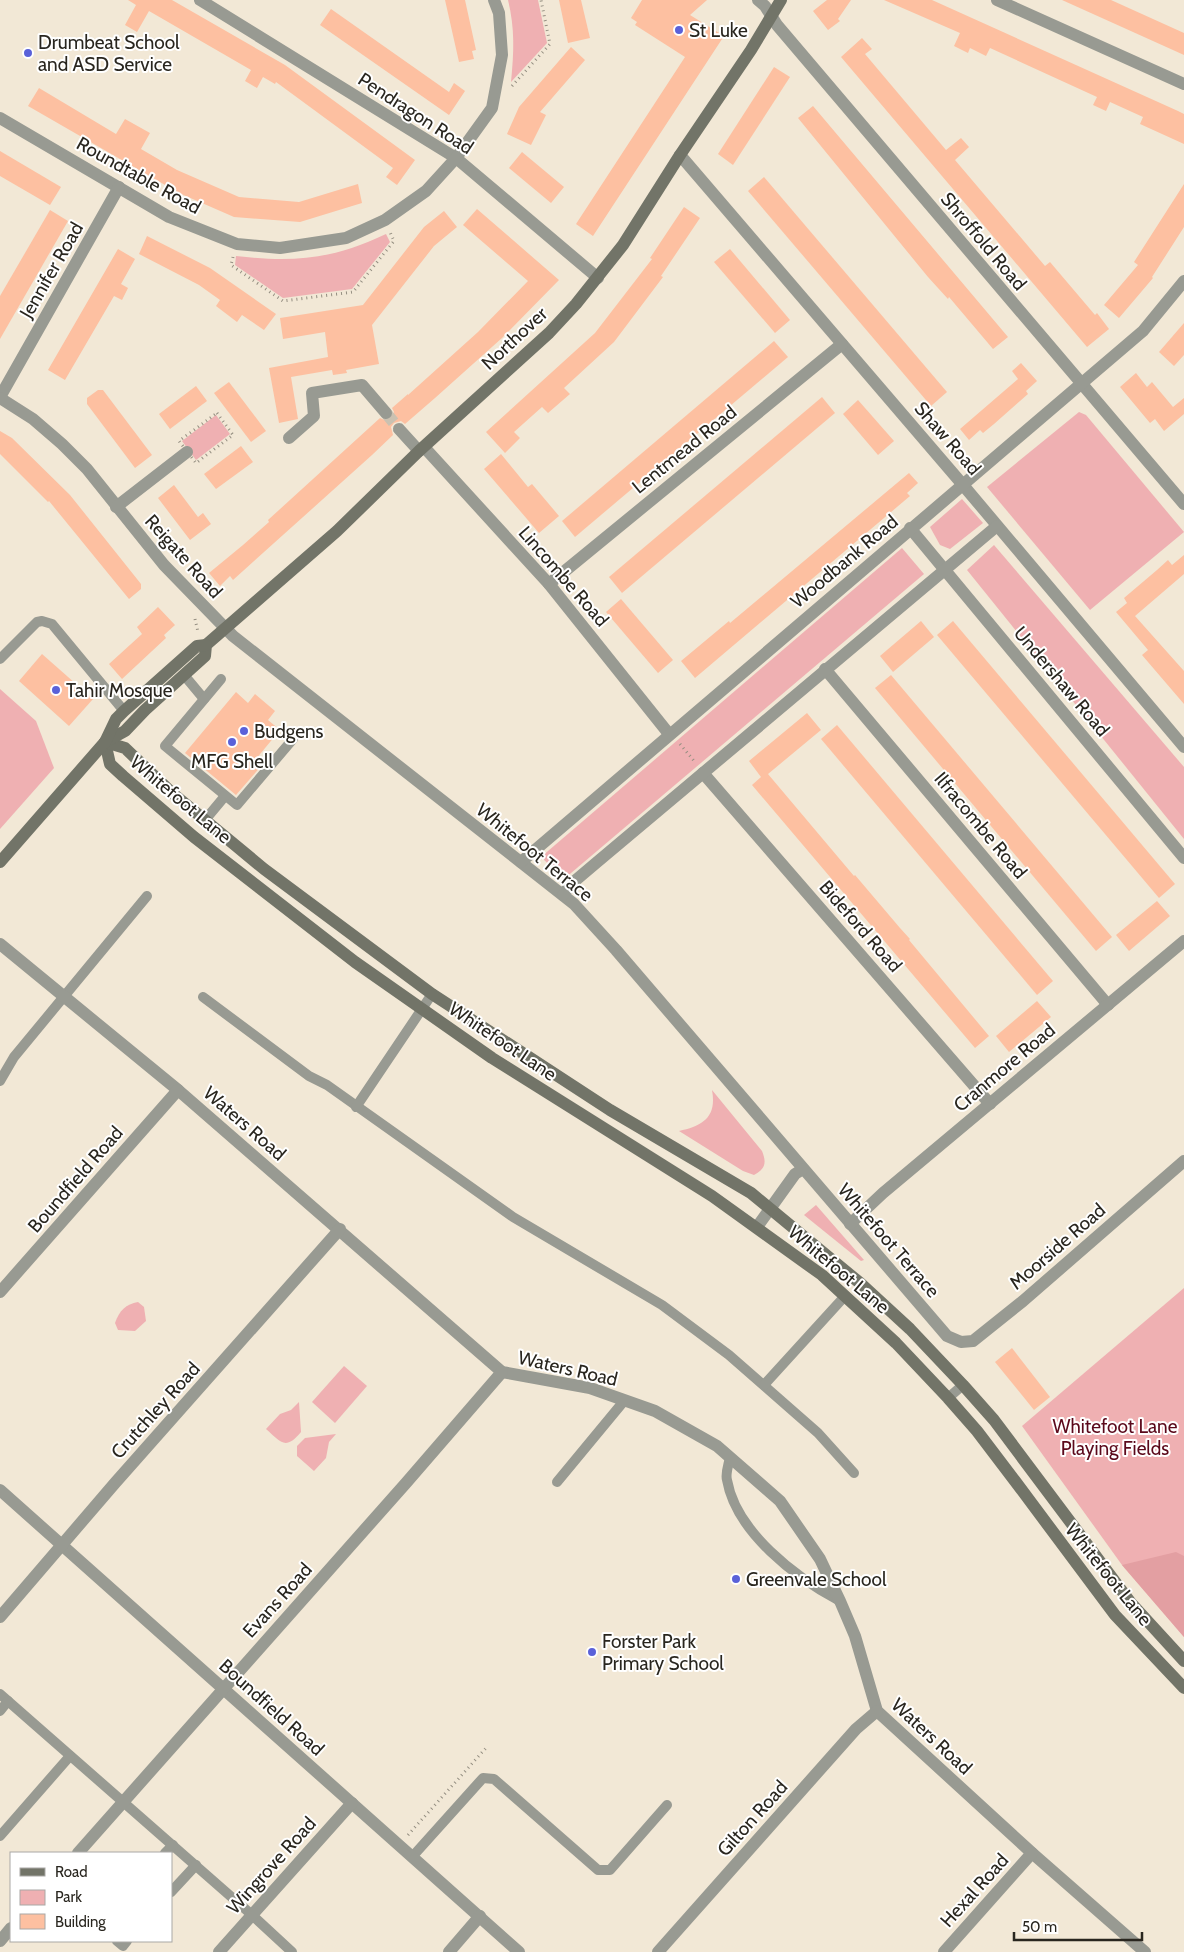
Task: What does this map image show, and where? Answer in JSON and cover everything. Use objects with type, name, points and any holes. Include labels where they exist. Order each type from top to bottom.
[{"type":"street","name":"Pendragon Road","points":[[200,0],[456,158],[598,278]]},
{"type":"street","name":"Roundtable Road","points":[[0,118],[169,217],[236,244],[280,248],[346,238],[384,220],[426,191],[456,158],[492,108],[502,55],[499,12],[494,0]]},
{"type":"street","name":"Shroffold Road","points":[[758,0],[765,6],[777,25],[1184,504]]},
{"type":"street","name":"Northover","points":[[104,742],[116,719],[196,646],[206,645],[337,531],[421,449],[549,333],[598,278],[623,244],[751,50],[781,0]]},
{"type":"street","points":[[997,0],[1184,84]]},
{"type":"street","name":"Shaw Road","points":[[680,155],[963,485],[1184,747]]},
{"type":"street","name":"Jennifer Road","points":[[0,397],[120,187]]},
{"type":"street","name":"Woodbank Road","points":[[521,862],[910,528],[1082,384],[1142,331],[1184,281]]},
{"type":"street","name":"Lentmead Road","points":[[549,584],[842,344]]},
{"type":"street","points":[[289,438],[314,416],[312,393],[362,385],[386,413]]},
{"type":"street","name":"Reigate Road","points":[[0,397],[33,419],[87,469],[164,565],[225,628]]},
{"type":"street","name":"Lincombe Road","points":[[399,429],[421,449],[549,584],[670,734]]},
{"type":"street","name":"Reigate Road","points":[[116,507],[188,452]]},
{"type":"street","points":[[563,895],[570,885],[997,526]]},
{"type":"street","name":"Undershaw Road","points":[[910,528],[1184,858]]},
{"type":"street","name":"Whitefoot Terrace","points":[[225,628],[574,904],[616,950],[947,1336]]},
{"type":"street","name":"Northover","points":[[104,742],[125,731],[205,656],[206,645]]},
{"type":"street","name":"Ilfracombe Road","points":[[825,669],[1108,1004]]},
{"type":"street","points":[[0,862],[104,742]]},
{"type":"street","name":"Whitefoot Lane","points":[[104,742],[125,748],[205,820],[264,869],[432,994],[610,1110],[751,1193],[860,1283],[910,1329],[994,1420],[1131,1604],[1184,1660]]},
{"type":"street","name":"Whitefoot Lane","points":[[104,742],[110,764],[194,837],[304,923],[492,1058],[712,1196],[822,1275],[896,1343],[948,1398],[999,1460],[1115,1615],[1184,1688]]},
{"type":"street","name":"Bideford Road","points":[[703,773],[990,1104]]},
{"type":"street","name":"Cranmore Road","points":[[850,1224],[883,1193],[1184,941]]},
{"type":"street","name":"Waters Road","points":[[0,944],[178,1090],[340,1229],[502,1372],[590,1388],[655,1411],[717,1446],[780,1501],[820,1559],[840,1601],[862,1657],[877,1711],[1032,1853],[1144,1952]]},
{"type":"street","name":"Boundfield Road","points":[[0,1292],[178,1090]]},
{"type":"street","name":"Moorside Road","points":[[947,1336],[961,1342],[973,1341],[1023,1301],[1184,1161]]},
{"type":"street","points":[[757,1227],[795,1174],[803,1169]]},
{"type":"street","name":"Crutchley Road","points":[[0,1617],[340,1229]]},
{"type":"street","name":"Evans Road","points":[[79,1852],[502,1372]]},
{"type":"street","name":"Boundfield Road","points":[[0,1490],[519,1952]]},
{"type":"street","name":"Gilton Road","points":[[658,1952],[856,1729],[877,1711]]},
{"type":"street","name":"Wingrove Road","points":[[219,1952],[352,1803]]},
{"type":"street","name":"Hexal Road","points":[[944,1952],[1032,1853]]},
{"type":"street","points":[[448,1952],[480,1916]]},
{"type":"street","points":[[0,1940],[10,1929]]},
{"type":"lane","points":[[0,659],[37,622],[47,622],[55,626],[124,712]]},
{"type":"lane","points":[[184,675],[204,699]]},
{"type":"lane","points":[[221,679],[165,746],[225,796],[237,805],[293,738]]},
{"type":"lane","points":[[205,820],[225,796]]},
{"type":"lane","points":[[0,1081],[14,1057],[147,896]]},
{"type":"lane","points":[[356,1107],[432,994]]},
{"type":"lane","points":[[203,997],[309,1076],[327,1085],[513,1217],[662,1305],[729,1355],[764,1385],[818,1433],[854,1473]]},
{"type":"lane","points":[[764,1385],[845,1296]]},
{"type":"lane","points":[[948,1398],[963,1385]]},
{"type":"lane","points":[[557,1482],[624,1400]]},
{"type":"lane","points":[[730,1457],[726,1479],[743,1520],[769,1549],[795,1573],[817,1589],[840,1601]]},
{"type":"lane","points":[[0,1694],[252,1914],[292,1952]]},
{"type":"lane","points":[[0,1711],[8,1701]]},
{"type":"lane","points":[[0,1836],[70,1756]]},
{"type":"lane","points":[[412,1857],[483,1778],[494,1778],[598,1870],[610,1870],[667,1806]]},
{"type":"lane","points":[[166,1852],[173,1845]]},
{"type":"lane","points":[[172,1891],[196,1865]]},
{"type":"path","points":[[512,86],[550,44],[541,0]]},
{"type":"path","points":[[236,244],[231,265],[283,301],[353,292],[394,241],[384,220]]},
{"type":"path","points":[[217,413],[233,435],[196,463],[188,452],[179,441],[217,413]]},
{"type":"path","name":"Reigate Road","points":[[196,621],[198,628]]},
{"type":"path","points":[[670,734],[703,773]]},
{"type":"path","points":[[399,1845],[486,1748]]},
{"type":"green space","points":[[508,0],[538,0],[547,43],[511,82],[513,41]]},
{"type":"green space","points":[[386,234],[390,242],[352,289],[283,298],[235,265],[236,256],[277,259],[313,257],[348,249]]},
{"type":"green space","points":[[1079,412],[1086,415],[1184,532],[1090,610],[987,487]]},
{"type":"green space","points":[[216,415],[230,434],[196,460],[182,441]]},
{"type":"green space","points":[[962,499],[983,523],[950,549],[940,545],[930,527]]},
{"type":"green space","points":[[994,545],[1184,767],[1184,839],[967,570]]},
{"type":"green space","points":[[902,548],[924,574],[564,879],[541,857]]},
{"type":"green space","points":[[0,689],[36,721],[54,768],[0,829]]},
{"type":"green space","points":[[712,1090],[762,1151],[764,1159],[763,1168],[754,1175],[743,1171],[679,1131],[695,1126],[706,1119],[712,1107]]},
{"type":"green space","points":[[816,1205],[864,1260],[861,1261],[804,1215]]},
{"type":"green space","name":"Whitefoot Lane Playing Fields","points":[[1184,1288],[1184,1637],[1122,1565],[1022,1426]]},
{"type":"green space","points":[[138,1302],[144,1307],[146,1321],[135,1331],[118,1330],[115,1323],[121,1312],[130,1304]]},
{"type":"green space","points":[[344,1366],[367,1386],[335,1423],[312,1402]]},
{"type":"green space","points":[[299,1402],[301,1432],[296,1438],[287,1443],[279,1441],[266,1429],[280,1414],[291,1410]]},
{"type":"green space","points":[[336,1434],[329,1442],[326,1458],[314,1471],[297,1456],[297,1446],[305,1438]]},
{"type":"shaded area","points":[[1176,1552],[1184,1556],[1184,1637],[1122,1565]]},
{"type":"building","points":[[128,0],[172,0],[285,65],[415,160],[397,185],[386,177],[393,168],[276,82],[275,84],[263,77],[257,88],[245,81],[251,70],[149,11],[137,32],[125,25],[136,5]]},
{"type":"building","points":[[445,0],[465,0],[476,50],[472,51],[474,59],[459,62]]},
{"type":"building","points":[[559,0],[581,0],[590,38],[568,43]]},
{"type":"building","points":[[642,0],[707,0],[690,15],[724,36],[593,236],[576,224],[685,57],[635,25],[637,22],[631,18]]},
{"type":"building","points":[[827,0],[851,0],[838,19],[840,21],[828,30],[813,11]]},
{"type":"building","points":[[884,0],[932,0],[1178,111],[1184,114],[1184,144],[1140,124],[1143,117],[1110,102],[1106,111],[1093,105],[1097,97],[990,48],[986,56],[970,48],[968,53],[954,46],[960,33]]},
{"type":"building","points":[[1062,0],[1111,0],[1184,33],[1184,55]]},
{"type":"building","points":[[331,9],[449,92],[454,83],[465,91],[449,115],[320,25]]},
{"type":"building","points":[[862,38],[872,49],[865,54],[946,150],[961,138],[969,147],[955,160],[1045,266],[1050,262],[1095,315],[1097,313],[1109,329],[1087,347],[841,57]]},
{"type":"building","points":[[571,47],[585,60],[540,112],[546,115],[531,145],[507,134],[519,107]]},
{"type":"building","points":[[774,67],[790,77],[733,165],[718,154]]},
{"type":"building","points":[[39,88],[116,134],[125,119],[150,133],[141,149],[177,170],[239,197],[299,202],[358,184],[362,203],[300,222],[234,217],[179,193],[28,106]]},
{"type":"building","points":[[813,106],[1008,337],[993,349],[949,297],[948,299],[928,277],[798,118]]},
{"type":"building","points":[[0,151],[61,187],[50,205],[0,176]]},
{"type":"building","points":[[522,152],[564,187],[551,203],[509,168]]},
{"type":"building","points":[[764,177],[947,392],[931,406],[748,191]]},
{"type":"building","points":[[1184,184],[1184,227],[1153,278],[1119,318],[1104,305],[1138,265],[1134,262]]},
{"type":"building","points":[[684,207],[700,218],[661,276],[663,277],[614,342],[564,388],[570,394],[548,413],[542,407],[514,432],[520,438],[505,453],[486,432],[595,333],[652,259],[650,258]]},
{"type":"building","points":[[477,209],[559,280],[502,338],[405,424],[401,421],[394,423],[391,427],[393,435],[372,455],[233,580],[230,576],[220,586],[209,573],[269,522],[268,520],[380,418],[387,421],[392,419],[394,412],[392,408],[478,332],[528,281],[463,225]]},
{"type":"building","points":[[50,210],[68,221],[0,339],[0,296]]},
{"type":"building","points":[[444,211],[457,227],[434,246],[372,325],[379,364],[346,370],[347,373],[333,375],[332,370],[291,377],[298,419],[279,423],[269,368],[328,357],[325,332],[283,339],[280,318],[363,305],[424,227]]},
{"type":"building","points":[[147,236],[210,268],[276,314],[264,330],[242,315],[237,322],[216,306],[220,300],[199,285],[139,254]]},
{"type":"building","points":[[118,249],[135,259],[121,284],[128,288],[122,300],[114,296],[65,380],[48,370]]},
{"type":"building","points":[[730,249],[790,320],[775,333],[714,262]]},
{"type":"building","points":[[1184,323],[1184,355],[1174,366],[1159,352]]},
{"type":"building","points":[[774,341],[788,357],[575,537],[562,521]]},
{"type":"building","points":[[1021,363],[1037,381],[1026,391],[1028,394],[994,424],[983,433],[980,430],[969,440],[960,429],[1018,379],[1012,371]]},
{"type":"building","points":[[1136,373],[1147,387],[1152,382],[1173,407],[1184,398],[1184,414],[1164,431],[1155,419],[1150,423],[1120,387]]},
{"type":"building","points":[[229,382],[266,431],[251,442],[214,393]]},
{"type":"building","points":[[196,386],[207,401],[170,429],[159,414]]},
{"type":"building","points":[[98,390],[103,390],[152,455],[135,468],[87,404],[87,398]]},
{"type":"building","points":[[822,397],[835,413],[622,593],[609,577]]},
{"type":"building","points":[[858,400],[894,441],[878,455],[843,414]]},
{"type":"building","points":[[0,431],[12,438],[70,495],[141,584],[141,589],[129,599],[49,501],[0,454]]},
{"type":"building","points":[[241,446],[253,462],[216,489],[204,474]]},
{"type":"building","points":[[501,454],[528,487],[532,484],[559,516],[539,533],[484,469]]},
{"type":"building","points":[[909,473],[918,483],[907,493],[910,496],[695,678],[681,661],[729,621],[730,623]]},
{"type":"building","points":[[174,485],[198,517],[203,513],[211,524],[190,540],[158,498]]},
{"type":"building","points":[[1184,555],[1184,574],[1135,616],[1184,671],[1184,704],[1142,655],[1148,650],[1116,612],[1127,603],[1124,598],[1168,560],[1172,565]]},
{"type":"building","points":[[621,599],[673,660],[658,673],[606,612]]},
{"type":"building","points":[[158,607],[175,625],[164,635],[166,638],[122,679],[109,664],[142,634],[137,627]]},
{"type":"building","points":[[921,621],[934,637],[893,672],[880,656]]},
{"type":"building","points":[[953,621],[1175,884],[1159,898],[937,635]]},
{"type":"building","name":"Tahir Mosque","points":[[42,654],[93,699],[69,726],[19,681]]},
{"type":"building","points":[[891,675],[1112,937],[1096,951],[875,688]]},
{"type":"building","name":"MFG Shell","points":[[236,692],[248,703],[255,694],[275,711],[268,720],[280,730],[256,759],[263,764],[236,795],[185,753]]},
{"type":"building","points":[[807,713],[821,730],[768,774],[910,939],[989,1036],[975,1048],[752,785],[761,777],[749,761]]},
{"type":"building","points":[[837,725],[1053,981],[1037,995],[821,739]]},
{"type":"building","points":[[1157,901],[1170,916],[1129,951],[1116,935]]},
{"type":"building","points":[[1037,1001],[1051,1017],[1009,1052],[996,1036]]},
{"type":"building","points":[[1012,1348],[1050,1397],[1034,1410],[995,1362]]},
{"type":"tunnel","points":[[386,413],[399,429]]},
{"type":"place","name":"St Luke","points":[[679,30]]},
{"type":"place","name":"Drumbeat School and ASD Service","points":[[28,53]]},
{"type":"place","name":"Tahir Mosque","points":[[56,690]]},
{"type":"place","name":"Budgens","points":[[244,731]]},
{"type":"place","name":"MFG Shell","points":[[232,742]]},
{"type":"place","name":"Greenvale School","points":[[736,1579]]},
{"type":"place","name":"Forster Park Primary School","points":[[592,1652]]}]
